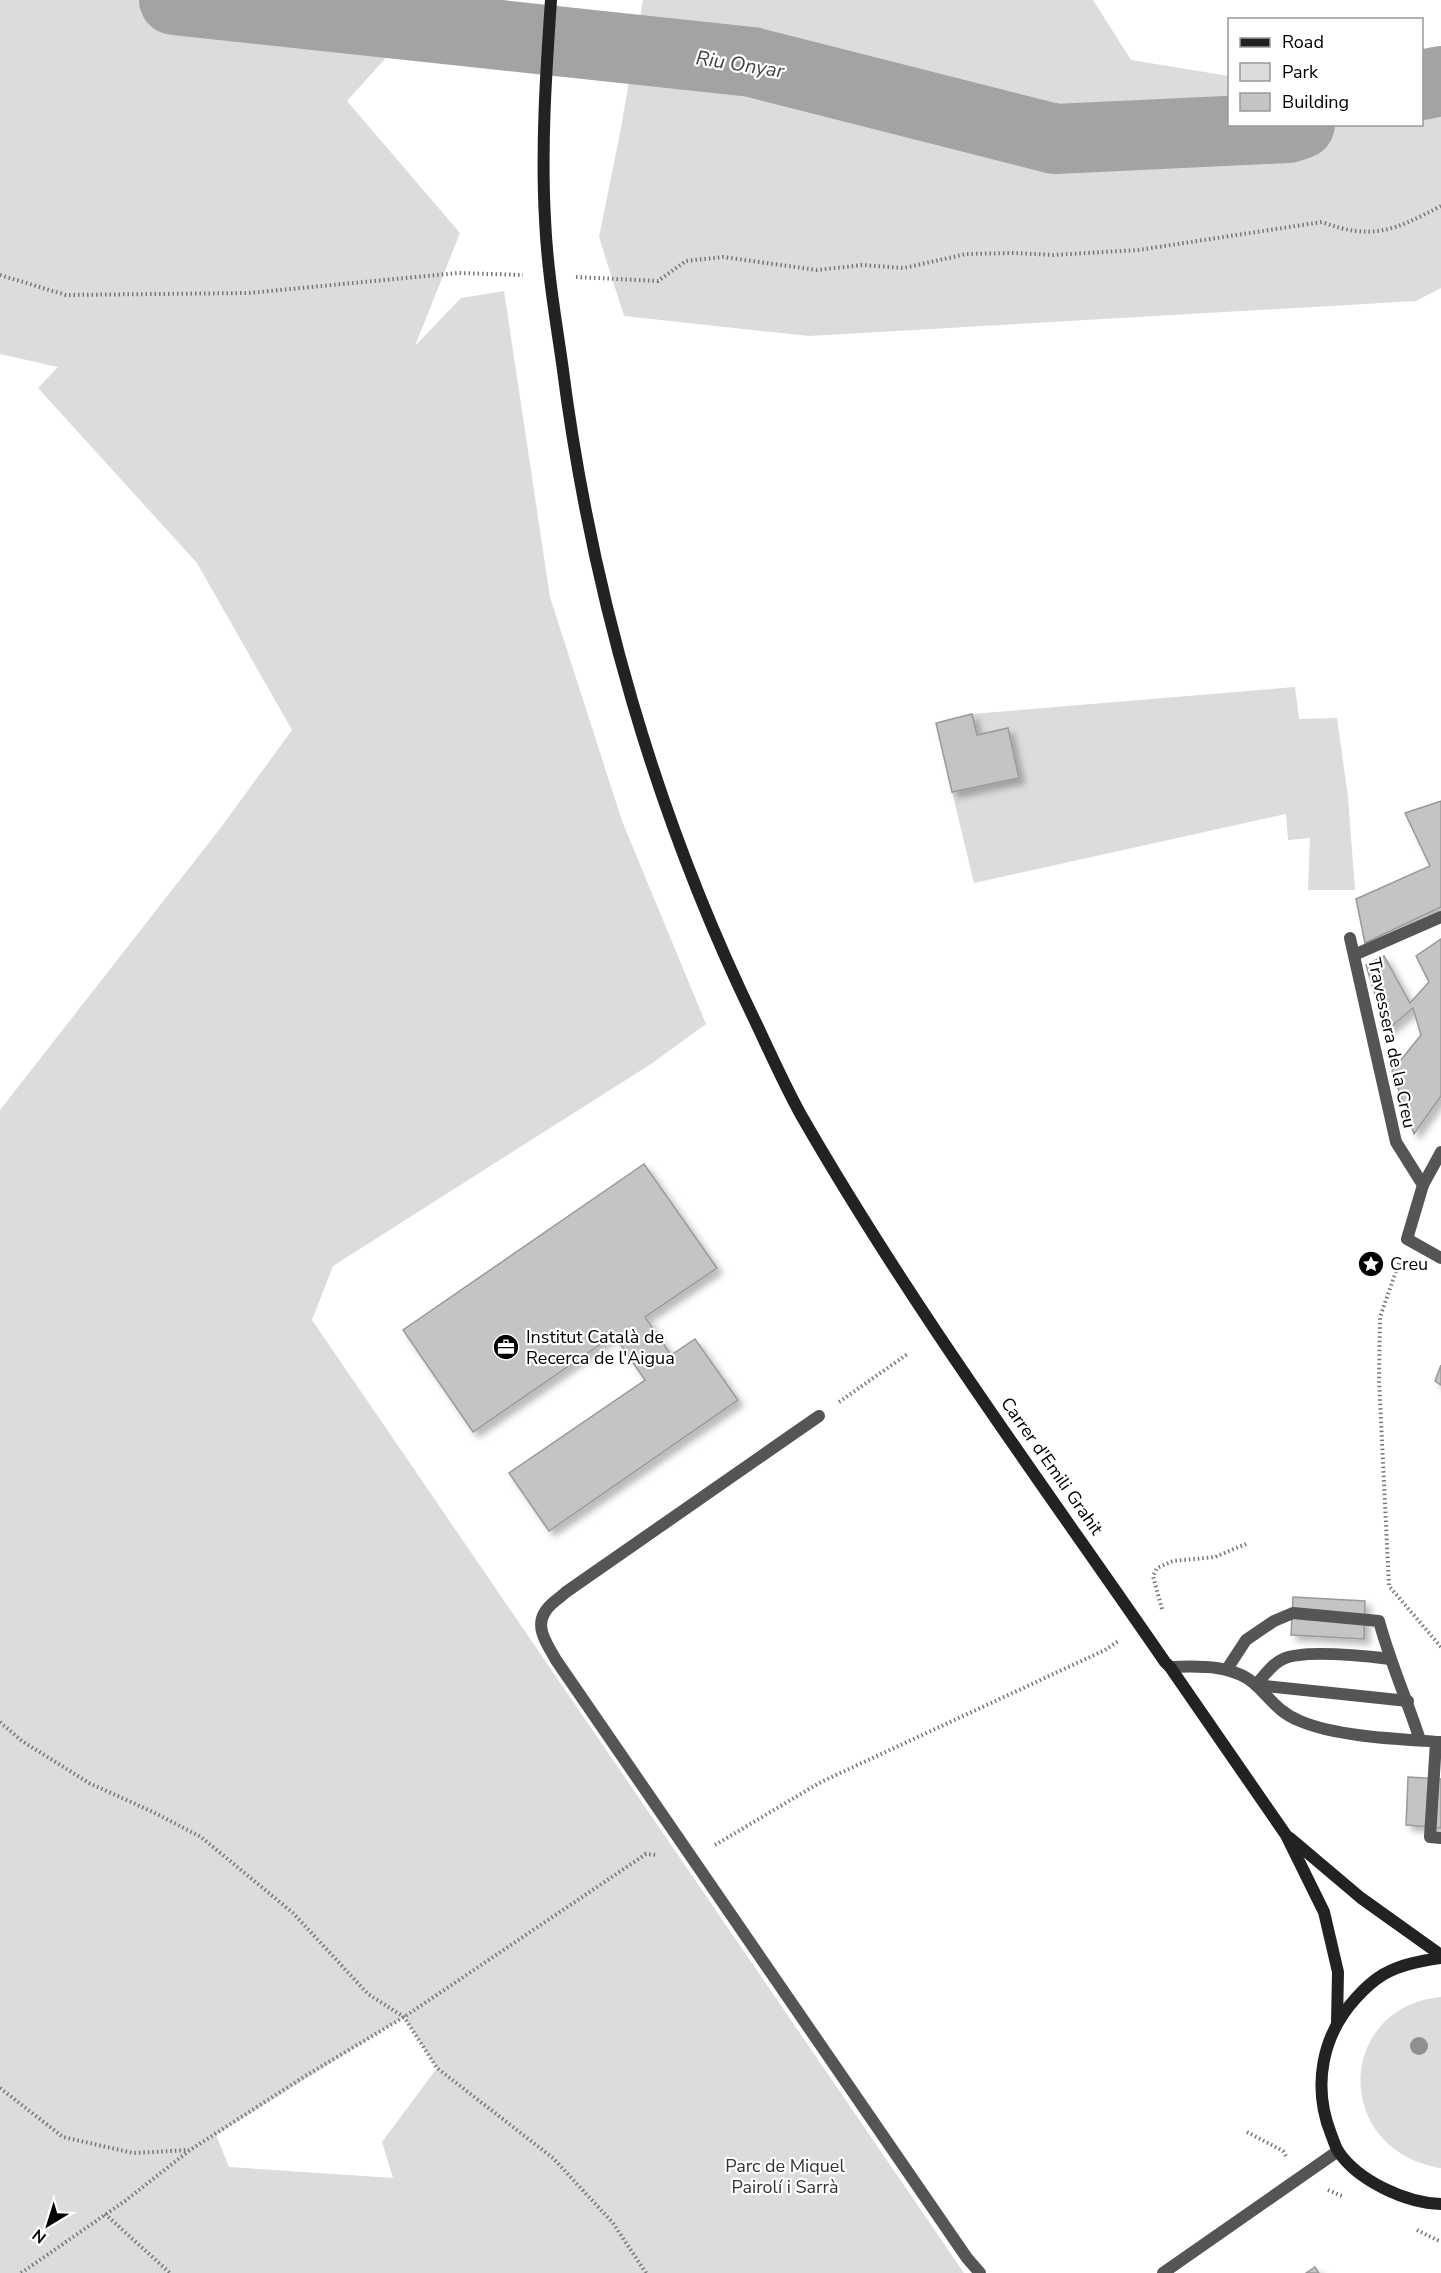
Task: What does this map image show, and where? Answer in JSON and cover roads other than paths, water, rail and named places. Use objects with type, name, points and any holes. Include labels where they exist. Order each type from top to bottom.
[{"type":"main road","name":"Carrer d'Emili Grahit","points":[[551,0],[546,73],[543,188],[547,249],[576,464],[601,586],[654,768],[687,865],[741,993],[798,1110],[877,1242],[1286,1835],[1324,1912],[1338,1972],[1337,2023]]},
{"type":"main road","name":"Carrer d'Emili Grahit","points":[[1286,1835],[1361,1898],[1441,1956]]},
{"type":"main road","points":[[1438,2206],[1410,2200],[1383,2188],[1360,2173],[1338,2151],[1327,2123],[1321,2088],[1322,2065],[1327,2046],[1345,2010],[1362,1991],[1382,1975],[1418,1961],[1441,1956]]},
{"type":"street","points":[[1354,955],[1441,916]]},
{"type":"street","name":"Travessera de la Creu","points":[[1350,938],[1396,1142],[1423,1185]]},
{"type":"street","points":[[1441,1152],[1423,1185],[1407,1239],[1441,1258]]},
{"type":"street","points":[[819,1416],[566,1592],[544,1612],[541,1625],[543,1637],[556,1660],[692,1859],[967,2258],[980,2273]]},
{"type":"street","points":[[1227,1669],[1246,1640],[1293,1613],[1379,1621],[1390,1659],[1408,1701],[1420,1740]]},
{"type":"street","points":[[1256,1685],[1282,1659],[1307,1655],[1390,1659]]},
{"type":"street","points":[[1170,1667],[1194,1666],[1227,1669],[1256,1685],[1274,1706],[1300,1721],[1353,1735],[1439,1742],[1430,1837],[1441,1838]]},
{"type":"street","points":[[1256,1685],[1408,1701]]},
{"type":"street","points":[[1163,2273],[1338,2151]]},
{"type":"waterway","name":"Riu Onyar","points":[[174,0],[752,62],[1055,139],[1294,126]]},
{"type":"waterway","name":"Riu Onyar","points":[[1423,85],[1441,81]]},
{"type":"place","name":"Creu","points":[[1371,1264]]},
{"type":"place","name":"Institut Català de Recerca de l'Aigua","points":[[506,1347]]},
{"type":"park label","name":"Parc de Miquel Pairolí i Sarrà","points":[[785,2176]]}]
